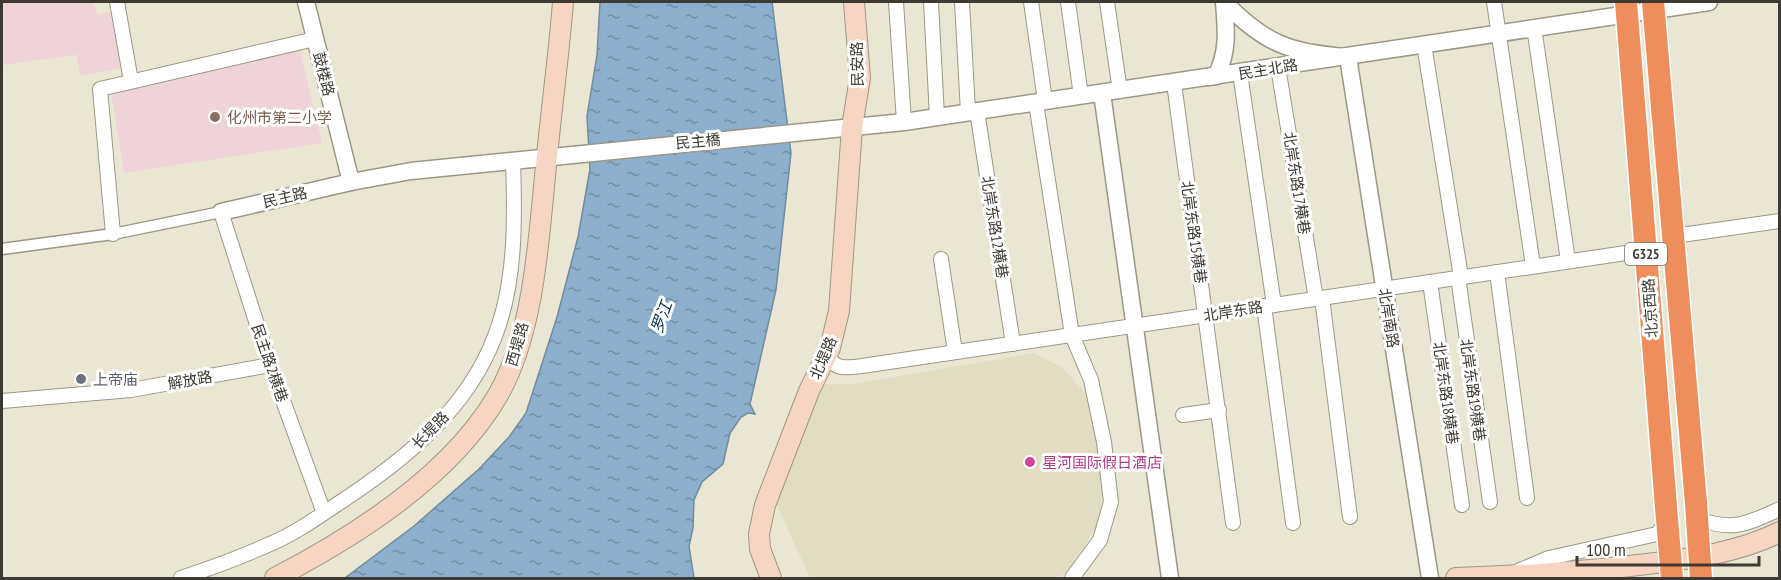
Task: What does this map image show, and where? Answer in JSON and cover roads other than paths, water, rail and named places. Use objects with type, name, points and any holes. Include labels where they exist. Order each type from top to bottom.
[{"type":"highway","name":"北京西路","points":[[1653,5],[1696,511]]},
{"type":"highway","name":"北京西路","points":[[1627,8],[1667,514]]},
{"type":"highway","name":"G325","points":[[1696,511],[1701,579]]},
{"type":"highway","name":"G325","points":[[1667,514],[1672,579]]},
{"type":"main road","name":"西堤路","points":[[276,579],[354,532],[421,483],[463,443],[491,406],[508,374],[523,327],[539,230],[563,2]]},
{"type":"main road","name":"民安路","points":[[852,127],[860,78],[854,2]]},
{"type":"main road","name":"北堤路","points":[[771,579],[760,549],[761,520],[771,488],[816,377],[833,361],[841,294],[852,127]]},
{"type":"main road","points":[[1456,579],[1583,572],[1719,555],[1759,542],[1779,532]]},
{"type":"street","points":[[117,2],[131,81]]},
{"type":"street","name":"鼓楼路","points":[[306,2],[351,182]]},
{"type":"street","points":[[896,2],[904,122]]},
{"type":"street","points":[[931,2],[938,117]]},
{"type":"street","name":"北岸东路12横巷","points":[[962,2],[972,112],[1013,344]]},
{"type":"street","points":[[1031,2],[1041,102],[1072,335],[1090,380],[1104,442],[1112,502],[1100,540],[1072,579]]},
{"type":"street","points":[[1068,2],[1082,96]]},
{"type":"street","points":[[1107,2],[1119,91]]},
{"type":"street","points":[[1224,2],[1257,31],[1275,42],[1307,54],[1348,57]]},
{"type":"street","points":[[1196,80],[1216,76],[1224,60],[1227,41],[1224,2]]},
{"type":"street","points":[[1494,2],[1533,266]]},
{"type":"street","name":"民主北路","points":[[825,130],[904,122],[1348,57],[1534,27],[1627,8],[1709,2]]},
{"type":"street","points":[[1534,27],[1568,261]]},
{"type":"street","points":[[113,234],[100,89],[315,39]]},
{"type":"street","name":"北岸东路19横巷","points":[[1424,44],[1460,277],[1490,502]]},
{"type":"street","name":"北岸南路","points":[[1348,57],[1430,579]]},
{"type":"street","name":"北岸东路17横巷","points":[[1278,67],[1319,298],[1350,517]]},
{"type":"street","points":[[1240,73],[1293,523]]},
{"type":"street","name":"北岸东路15横巷","points":[[1174,83],[1233,523]]},
{"type":"street","points":[[1102,93],[1170,579]]},
{"type":"street","name":"民主橋","points":[[570,153],[825,130]]},
{"type":"street","name":"民主路","points":[[2,249],[113,234],[411,171],[570,153]]},
{"type":"street","name":"长堤路","points":[[181,579],[271,544],[324,513],[370,481],[427,435],[466,390],[487,357],[502,314],[508,284],[514,202],[513,161]]},
{"type":"street","name":"民主路2横巷","points":[[221,212],[270,365],[324,513]]},
{"type":"street","points":[[1674,236],[1779,221]]},
{"type":"street","name":"北岸东路","points":[[833,361],[955,352],[1646,250]]},
{"type":"street","points":[[941,259],[955,352]]},
{"type":"street","points":[[1497,272],[1527,498]]},
{"type":"street","name":"北岸东路18横巷","points":[[1430,282],[1462,505]]},
{"type":"street","name":"解放路","points":[[2,401],[131,390],[270,365]]},
{"type":"street","points":[[1184,415],[1219,410]]},
{"type":"street","points":[[1696,511],[1723,527],[1734,526],[1779,509]]},
{"type":"street","points":[[1504,577],[1549,558],[1657,534],[1667,514]]},
{"type":"water","name":"罗江","points":[[600,2],[772,2],[791,153],[776,290],[750,404],[755,414],[748,413],[741,417],[730,433],[723,464],[702,482],[694,500],[693,528],[689,546],[694,578],[345,578],[414,526],[479,469],[509,437],[526,413],[557,317],[578,237],[590,169],[587,116],[597,55]]},
{"type":"place","name":"化州市第二小学","points":[[215,117]]},
{"type":"place","name":"上帝庙","points":[[81,379]]},
{"type":"place","name":"星河国际假日酒店","points":[[1030,462]]}]
